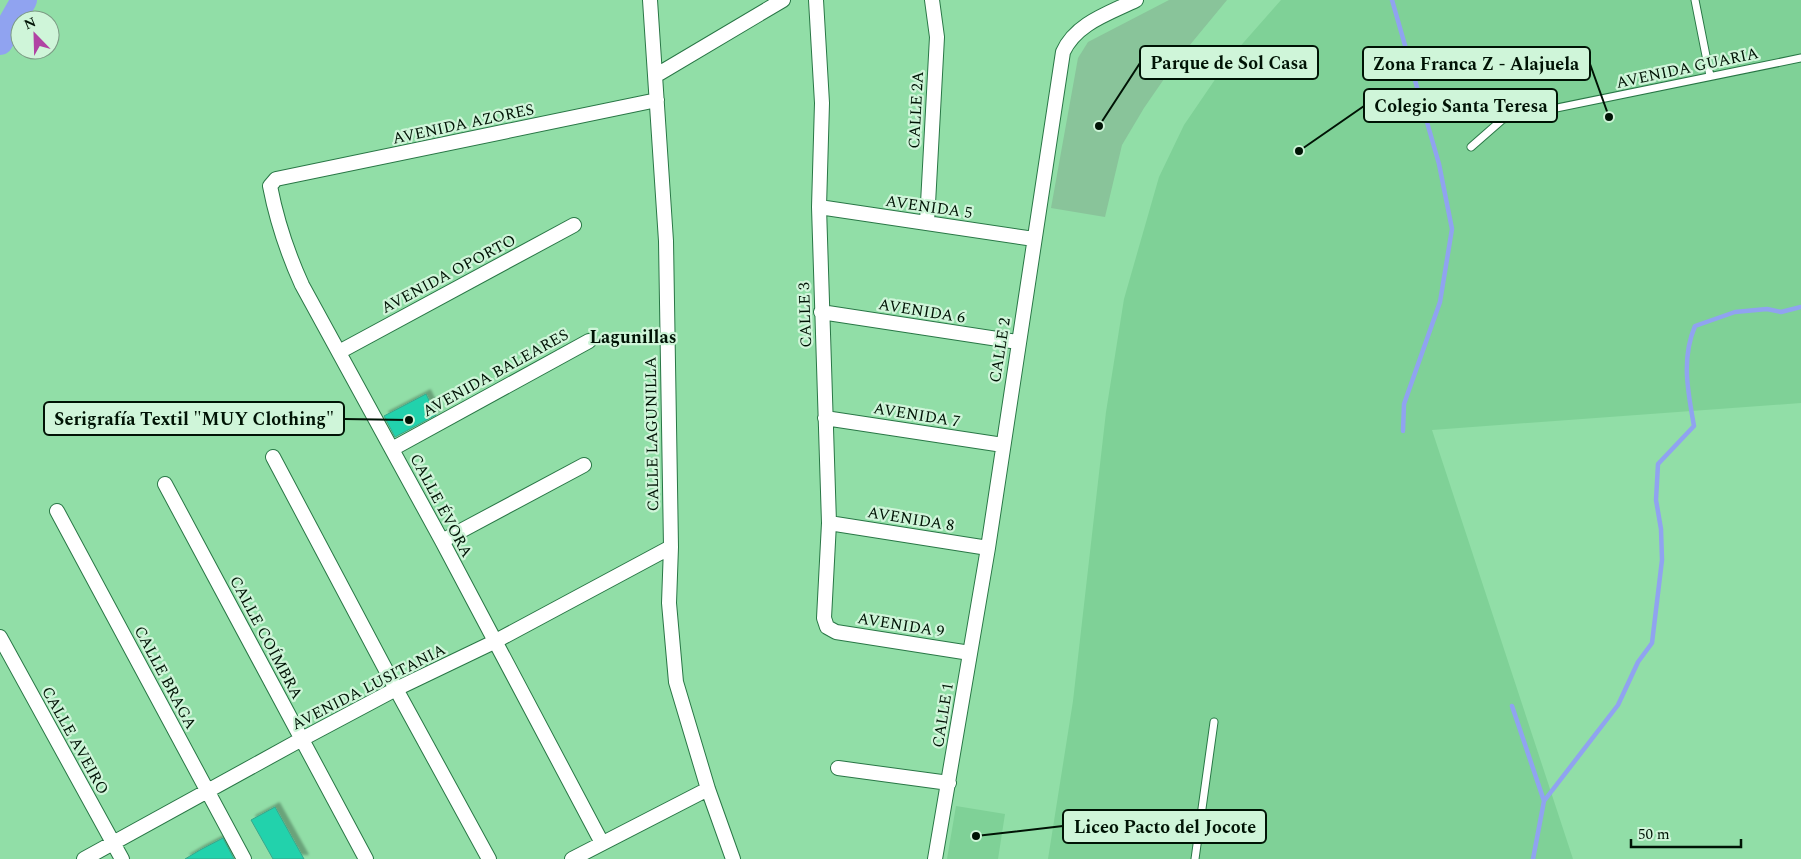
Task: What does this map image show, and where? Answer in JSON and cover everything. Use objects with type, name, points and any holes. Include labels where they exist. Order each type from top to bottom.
[{"type":"street","name":"CALLE LAGUNILLA","points":[[650,0],[666,241],[669,603],[676,682],[708,789],[732,859]]},
{"type":"street","points":[[655,76],[782,0]]},
{"type":"street","name":"CALLE 3","points":[[816,0],[822,103],[819,207],[829,523],[824,618],[827,627]]},
{"type":"street","name":"CALLE 2A","points":[[927,222],[937,37],[932,0]]},
{"type":"street","name":"CALLE 2","points":[[970,652],[988,548],[1063,52],[1068,42],[1079,30],[1136,0]]},
{"type":"street","name":"AVENIDA AZORES","points":[[276,179],[657,100]]},
{"type":"street","name":"CALLE ÉVORA","points":[[276,179],[270,186],[277,220],[288,254],[302,285],[442,541],[602,843]]},
{"type":"street","name":"AVENIDA 5","points":[[819,207],[1034,239]]},
{"type":"street","name":"AVENIDA OPORTO","points":[[339,352],[574,226]]},
{"type":"street","name":"AVENIDA 6","points":[[821,312],[1018,342]]},
{"type":"street","name":"AVENIDA BALEARES","points":[[392,449],[589,341]]},
{"type":"street","name":"AVENIDA 7","points":[[825,418],[1003,445]]},
{"type":"street","points":[[273,457],[489,859]]},
{"type":"street","points":[[442,541],[584,465]]},
{"type":"street","name":"CALLE COÍMBRA","points":[[165,484],[366,859]]},
{"type":"street","name":"CALLE BRAGA","points":[[57,511],[244,859]]},
{"type":"street","name":"AVENIDA 8","points":[[829,523],[988,548]]},
{"type":"street","name":"AVENIDA LUSITANIA","points":[[84,859],[206,790],[396,689],[494,642],[670,547]]},
{"type":"street","name":"AVENIDA 9","points":[[827,627],[836,632],[970,652]]},
{"type":"street","name":"CALLE AVEIRO","points":[[0,637],[122,859]]},
{"type":"street","name":"CALLE 1","points":[[935,859],[970,652]]},
{"type":"street","points":[[838,768],[949,782]]},
{"type":"street","points":[[572,859],[708,789]]},
{"type":"lane","points":[[1695,0],[1710,76]]},
{"type":"lane","name":"AVENIDA GUARIA","points":[[1471,147],[1504,119],[1801,58]]},
{"type":"lane","points":[[1195,859],[1214,722]]},
{"type":"shaded area","points":[[1169,0],[1227,0],[1175,63],[1144,108],[1122,145],[1105,217],[1051,208],[1078,58],[1088,42]]},
{"type":"shaded area","points":[[1281,0],[1801,0],[1801,403],[1432,430],[1573,859],[1048,859],[1073,701],[1106,412],[1124,299],[1159,177],[1184,125],[1229,59]]},
{"type":"shaded area","points":[[956,806],[1005,814],[998,859],[947,859]]},
{"type":"building","points":[[426,394],[436,415],[395,437],[384,416]]},
{"type":"building","points":[[275,807],[304,859],[273,859],[251,820]]},
{"type":"building","points":[[223,838],[234,859],[185,859],[200,850]]},
{"type":"waterway","points":[[0,42],[24,0]]},
{"type":"waterway","points":[[1392,0],[1439,164],[1452,229],[1440,302],[1404,404],[1403,431]]},
{"type":"waterway","points":[[1544,801],[1618,705],[1638,662],[1652,643],[1662,560],[1661,529],[1656,500],[1658,464],[1694,426],[1688,388],[1687,363],[1688,351],[1695,326],[1735,312],[1767,309],[1781,312],[1801,307]]},
{"type":"waterway","points":[[1512,706],[1544,801],[1533,859]]},
{"type":"place","name":"Zona Franca Z - Alajuela","points":[[1609,117]]},
{"type":"place","name":"Parque de Sol Casa","points":[[1099,126]]},
{"type":"place","name":"Colegio Santa Teresa","points":[[1299,151]]},
{"type":"place","name":"Serigrafía Textil \"MUY Clothing\"","points":[[409,420]]},
{"type":"place","name":"Liceo Pacto del Jocote","points":[[976,836]]},
{"type":"district","name":"Lagunillas","points":[[633,337]]}]
